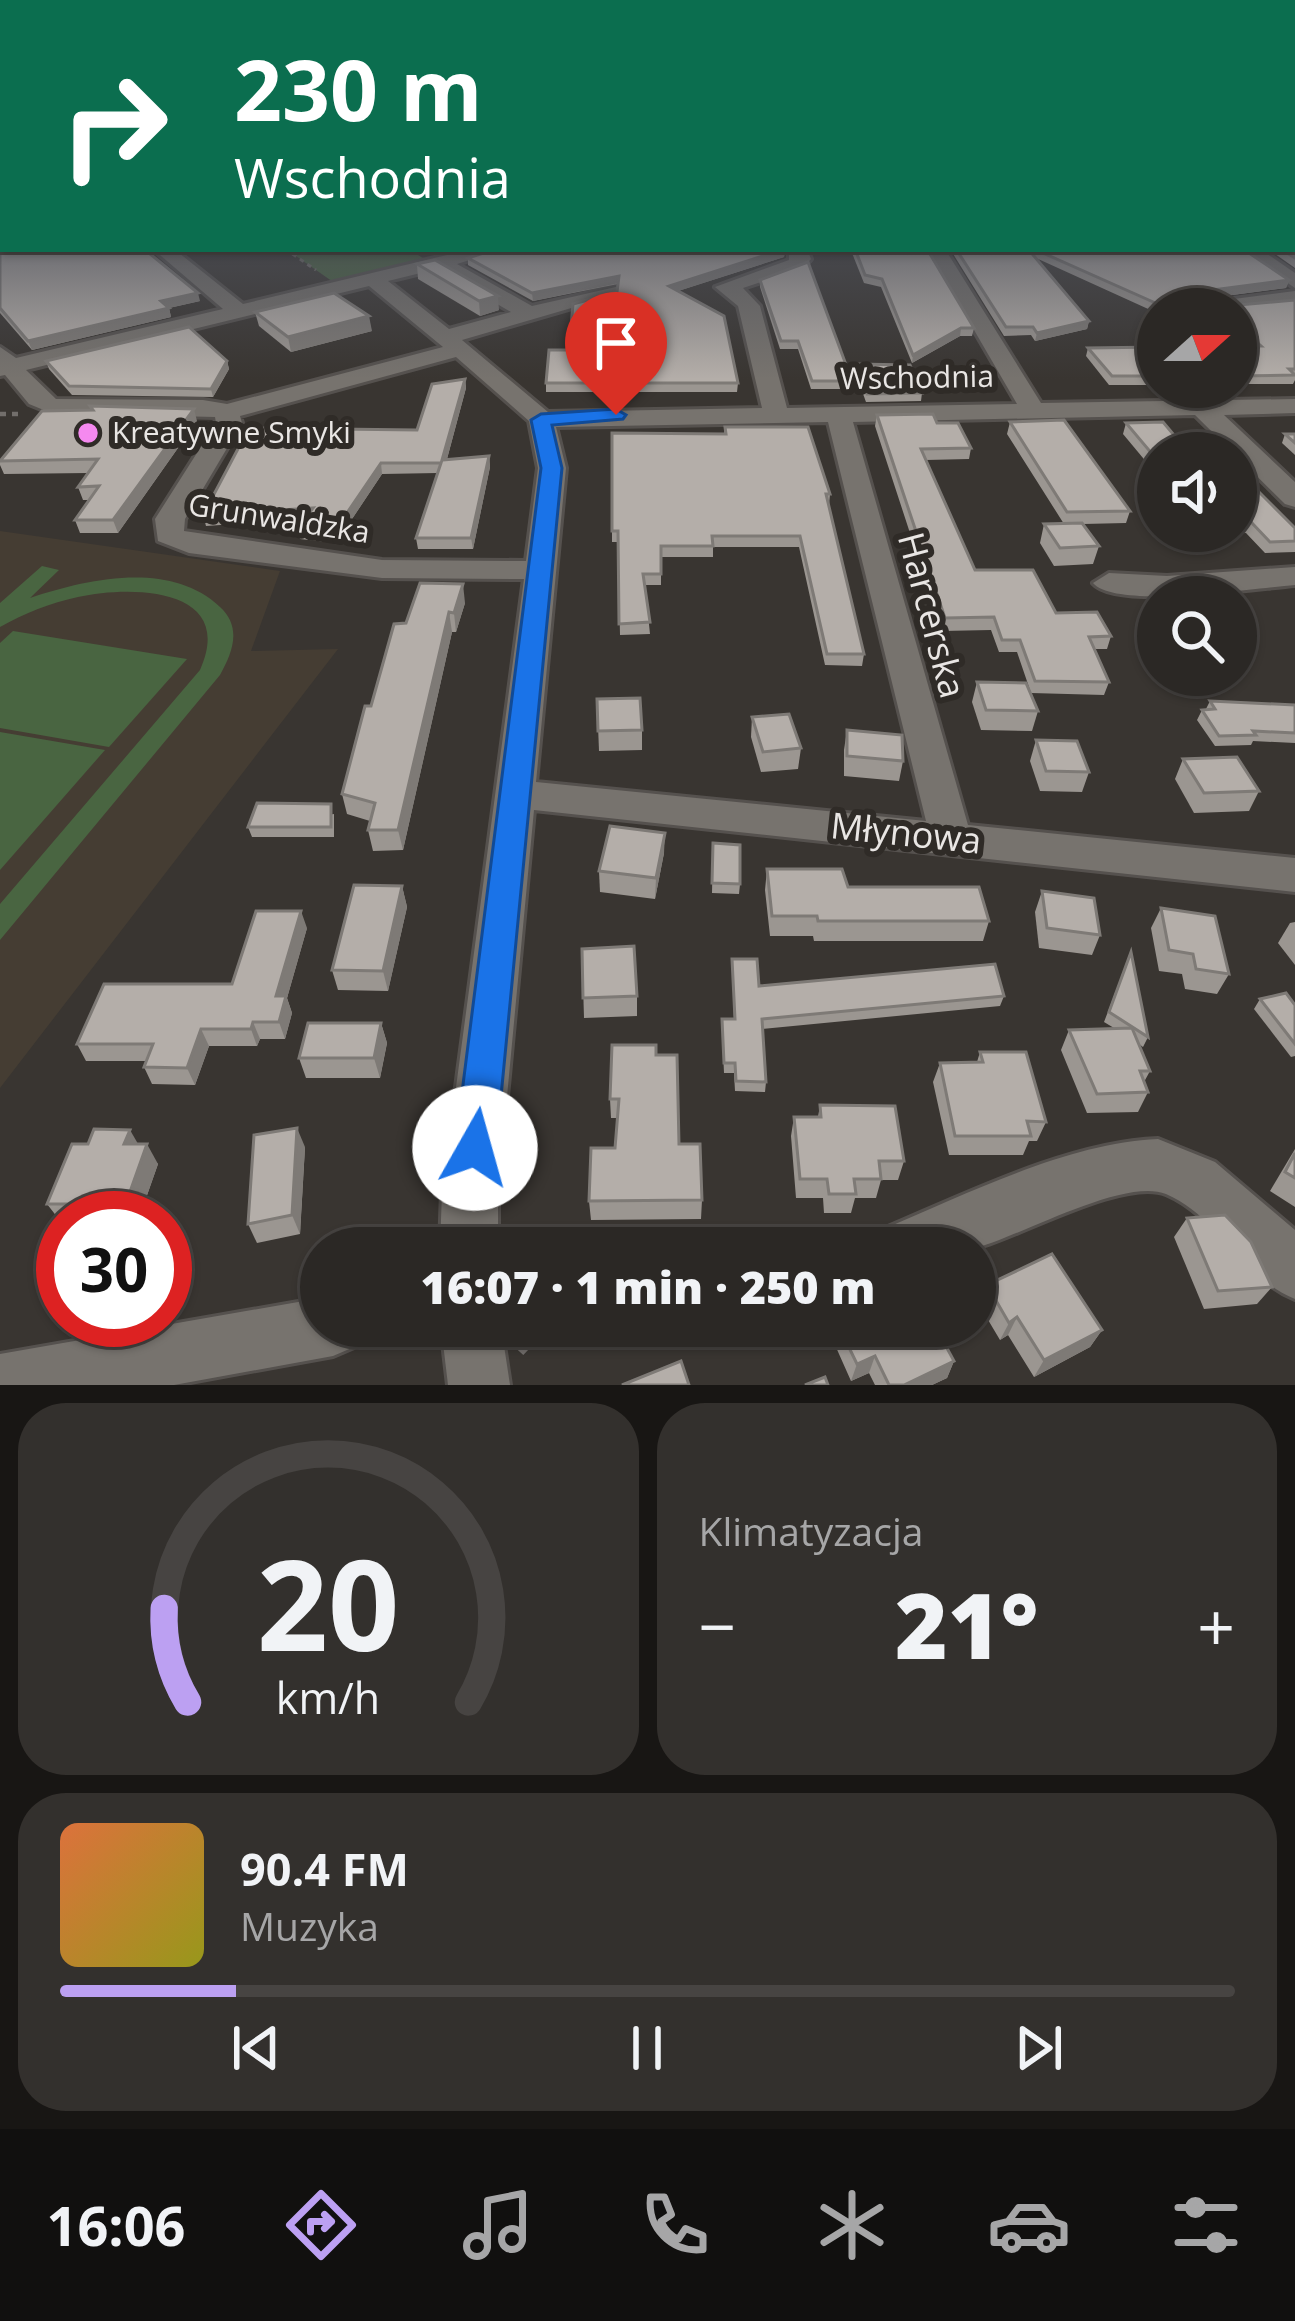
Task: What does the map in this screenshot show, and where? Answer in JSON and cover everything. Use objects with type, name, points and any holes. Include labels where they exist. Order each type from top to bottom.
[{"type":"street","points":[[166,252],[238,310]]},
{"type":"street","points":[[3,363],[484,252]]},
{"type":"street","points":[[776,413],[749,306],[742,295],[725,287],[796,264],[801,259],[799,252]]},
{"type":"street","points":[[938,252],[1033,410]]},
{"type":"street","points":[[1251,252],[1295,283]]},
{"type":"street","points":[[441,263],[530,314]]},
{"type":"street","points":[[357,283],[454,343],[541,420],[552,468],[469,1227]]},
{"type":"street","points":[[3,363],[51,406],[203,407],[227,412],[609,291]]},
{"type":"street","points":[[1257,302],[1295,297]]},
{"type":"street","name":"Wschodnia","points":[[1257,406],[1295,406]]},
{"type":"street","name":"Wschodnia","points":[[541,420],[1145,408]]},
{"type":"street","points":[[1202,408],[1295,498]]},
{"type":"street","name":"Grunwaldzka","points":[[227,412],[229,423],[170,519],[169,535],[189,544],[382,569],[538,570]]},
{"type":"street","name":"Harcerska","points":[[838,412],[951,836]]},
{"type":"street","points":[[1109,583],[1167,586],[1295,576]]},
{"type":"street","name":"Młynowa","points":[[517,794],[1295,875]]},
{"type":"street","points":[[962,1227],[1121,1167],[1160,1165],[1212,1192],[1295,1270]]},
{"type":"street","points":[[0,1384],[300,1332]]},
{"type":"path","points":[[291,252],[357,283]]},
{"type":"path","points":[[0,414],[34,414]]},
{"type":"path","points":[[489,1357],[522,1347]]},
{"type":"shaded area","points":[[0,531],[280,571],[251,651],[338,649],[0,1088]]},
{"type":"green space","points":[[290,252],[413,252],[428,261],[336,284]]},
{"type":"green space","points":[[42,566],[59,570],[30,598],[102,580],[153,578],[200,592],[220,607],[231,623],[233,640],[220,675],[0,940],[0,904],[200,670],[208,643],[204,622],[192,607],[150,593],[78,597],[0,627],[0,603]]},
{"type":"green space","points":[[13,631],[187,659],[109,747],[0,728],[0,643]]},
{"type":"green space","points":[[0,732],[105,750],[0,870]]},
{"type":"building","points":[[0,252],[148,252],[198,293],[161,301],[169,308],[28,341],[0,308]]},
{"type":"building","points":[[487,252],[776,252],[669,286],[724,316],[738,383],[546,383],[549,350],[569,350],[573,304],[617,292],[619,276],[532,293],[468,258]]},
{"type":"building","points":[[856,252],[929,252],[974,328],[961,328],[913,355],[882,279],[865,275]]},
{"type":"building","points":[[958,252],[1031,252],[1089,321],[1037,333],[1033,327],[1006,327]]},
{"type":"building","points":[[1041,252],[1247,252],[1289,280],[1228,288],[1137,288],[1137,295]]},
{"type":"building","points":[[435,260],[498,296],[479,301],[417,264]]},
{"type":"building","points":[[808,262],[852,381],[812,381],[798,341],[781,341],[760,280]]},
{"type":"building","points":[[334,293],[369,316],[288,337],[255,312]]},
{"type":"building","points":[[1295,300],[1295,369],[1289,369],[1295,375],[1257,376],[1257,346],[1261,346],[1257,342],[1257,303]]},
{"type":"building","points":[[189,327],[227,361],[211,389],[69,386],[46,361]]},
{"type":"building","points":[[1137,347],[1137,376],[1112,376],[1088,348]]},
{"type":"building","points":[[856,364],[910,365],[922,393],[867,394]]},
{"type":"building","points":[[465,379],[442,460],[489,456],[471,538],[416,538],[441,463],[381,463],[334,532],[297,528],[313,508],[203,515],[249,428],[417,430],[432,384]]},
{"type":"building","points":[[90,406],[194,409],[113,520],[75,520],[99,486],[78,487],[98,459],[0,461],[42,411],[93,410]]},
{"type":"building","points":[[933,414],[937,423],[958,423],[971,448],[921,449],[975,570],[1033,570],[1056,613],[1097,612],[1111,636],[1089,637],[1109,682],[1035,681],[1020,640],[1002,640],[994,617],[945,618],[877,415]]},
{"type":"building","points":[[1064,420],[1130,511],[1067,512],[1010,422]]},
{"type":"building","points":[[1163,422],[1171,432],[1137,432],[1137,436],[1126,423]]},
{"type":"building","points":[[725,427],[808,427],[830,494],[826,494],[864,654],[827,654],[800,536],[712,536],[713,546],[661,546],[661,574],[643,574],[650,622],[619,624],[612,433],[726,434]]},
{"type":"building","points":[[1257,490],[1295,528],[1295,541],[1270,542],[1257,528]]},
{"type":"building","points":[[1082,523],[1099,546],[1060,548],[1044,524]]},
{"type":"building","points":[[420,583],[463,584],[454,613],[449,612],[398,830],[368,830],[375,803],[342,794],[365,706],[371,706],[394,624],[406,623]]},
{"type":"building","points":[[977,682],[1026,683],[1038,711],[986,710]]},
{"type":"building","points":[[640,698],[642,730],[598,731],[597,699]]},
{"type":"building","points":[[1210,701],[1295,705],[1295,733],[1253,731],[1256,735],[1219,736],[1202,710],[1215,709]]},
{"type":"building","points":[[789,714],[801,748],[763,752],[752,717]]},
{"type":"building","points":[[847,730],[902,735],[903,761],[847,756]]},
{"type":"building","points":[[1036,740],[1077,741],[1089,772],[1046,771]]},
{"type":"building","points":[[1237,757],[1259,791],[1204,793],[1183,759]]},
{"type":"building","points":[[257,803],[331,804],[331,827],[248,827]]},
{"type":"building","points":[[610,826],[665,833],[656,878],[599,871]]},
{"type":"building","points":[[713,843],[740,845],[740,884],[712,883]]},
{"type":"building","points":[[767,869],[842,869],[848,887],[979,887],[989,921],[818,921],[817,916],[772,916]]},
{"type":"building","points":[[354,885],[402,886],[383,971],[332,970]]},
{"type":"building","points":[[1042,891],[1094,898],[1100,935],[1047,928]]},
{"type":"building","points":[[1161,908],[1215,916],[1229,974],[1196,969],[1193,954],[1169,950]]},
{"type":"building","points":[[256,911],[301,911],[276,996],[286,996],[279,1022],[253,1022],[251,1029],[201,1029],[187,1068],[144,1067],[153,1044],[77,1044],[104,984],[232,984]]},
{"type":"building","points":[[634,946],[637,996],[583,998],[582,949]]},
{"type":"building","points":[[1131,952],[1148,1037],[1109,1012]]},
{"type":"building","points":[[732,959],[757,959],[759,986],[995,964],[1004,996],[762,1019],[766,1082],[736,1081],[735,1063],[724,1063],[722,1019],[735,1019]]},
{"type":"building","points":[[1286,993],[1295,1005],[1295,1044],[1260,999]]},
{"type":"building","points":[[308,1023],[381,1023],[374,1058],[299,1058]]},
{"type":"building","points":[[1132,1028],[1150,1071],[1140,1071],[1148,1092],[1097,1094],[1069,1030]]},
{"type":"building","points":[[612,1045],[656,1045],[656,1055],[677,1055],[679,1144],[700,1144],[702,1200],[589,1201],[591,1148],[615,1148],[619,1099],[610,1099]]},
{"type":"building","points":[[980,1052],[1026,1052],[1046,1122],[1027,1121],[1031,1136],[955,1136],[940,1063],[983,1062]]},
{"type":"building","points":[[820,1105],[895,1106],[904,1161],[879,1161],[881,1179],[854,1179],[856,1194],[829,1194],[827,1179],[800,1179],[794,1117],[821,1117]]},
{"type":"building","points":[[297,1128],[292,1215],[248,1224],[254,1135]]},
{"type":"building","points":[[94,1129],[130,1130],[124,1144],[147,1144],[130,1191],[52,1191],[72,1144],[88,1144]]},
{"type":"building","points":[[1295,1153],[1295,1178],[1285,1172]]},
{"type":"building","points":[[1225,1215],[1251,1242],[1272,1287],[1218,1291],[1187,1218]]},
{"type":"building","points":[[1052,1254],[1102,1330],[1044,1360],[1017,1317],[1009,1323],[996,1301],[996,1281]]},
{"type":"building","points":[[849,1347],[946,1347],[954,1361],[904,1385],[889,1385],[875,1356],[857,1364]]},
{"type":"building","points":[[681,1361],[689,1385],[622,1385]]},
{"type":"building","points":[[825,1377],[828,1385],[805,1385]]},
{"type":"place","name":"Kreatywne Smyki","points":[[88,433]]},
{"type":"route","points":[[475,1148],[552,468],[541,420],[616,415]]}]
